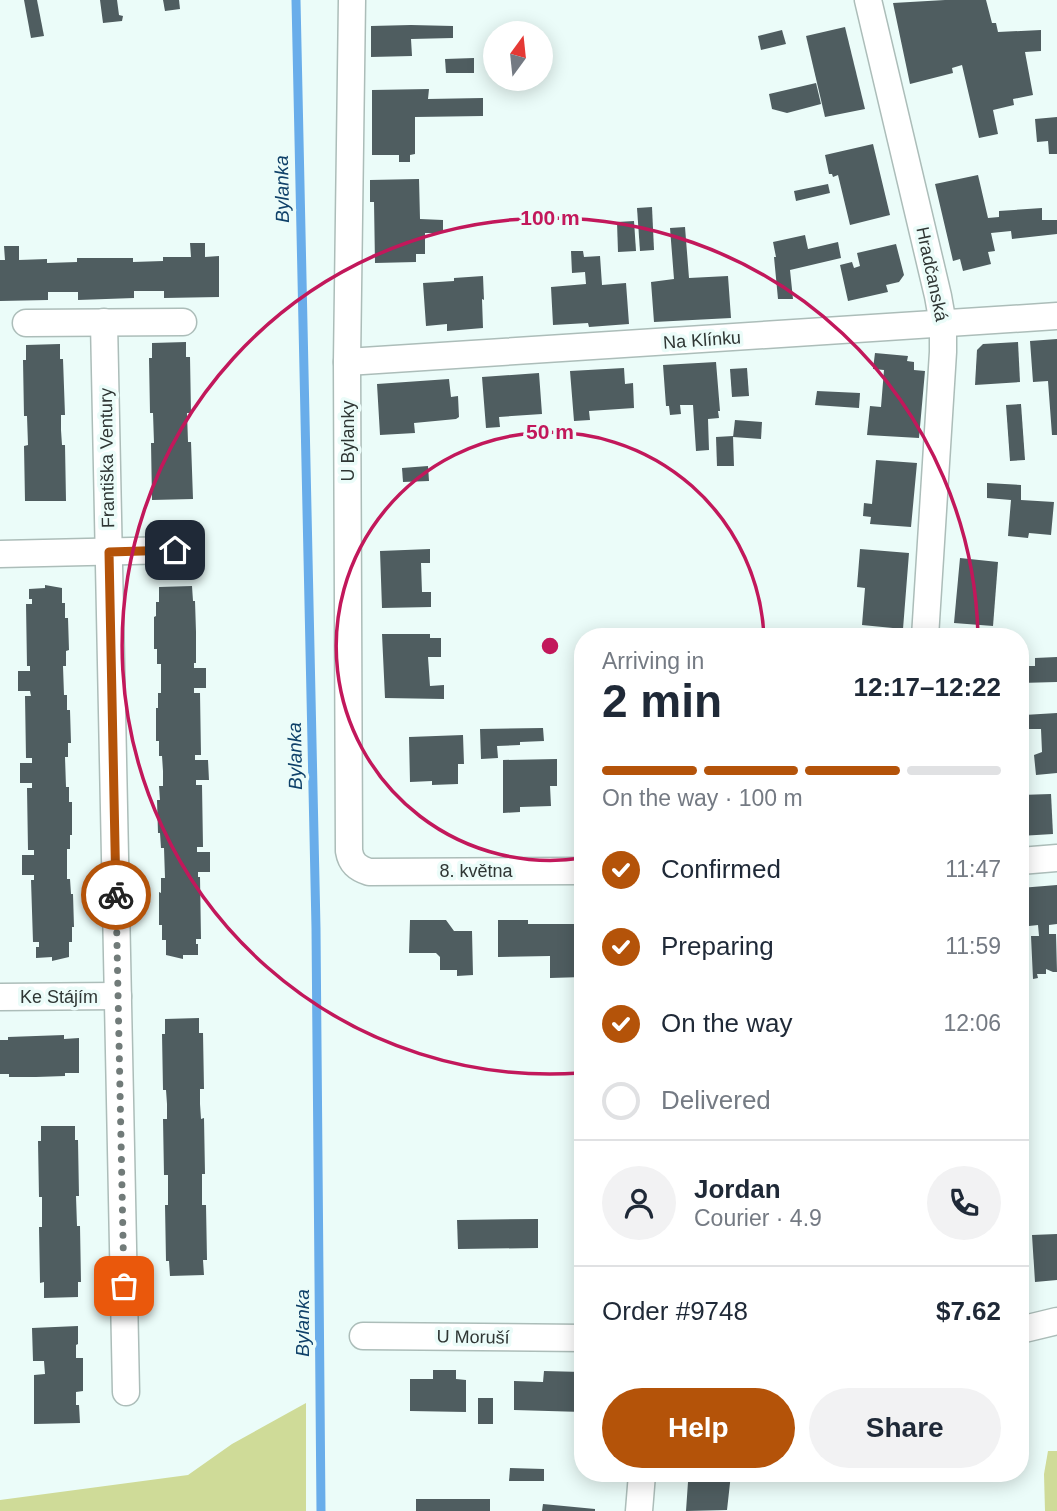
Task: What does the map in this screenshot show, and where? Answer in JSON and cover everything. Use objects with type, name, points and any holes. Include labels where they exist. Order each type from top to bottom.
[{"type":"street","name":"U Bylanky","points":[[352,0],[347,362],[349,851],[355,865],[369,872]]},
{"type":"street","name":"Hradčanská","points":[[868,0],[943,324],[942,379],[926,628]]},
{"type":"street","name":"Na Klínku","points":[[347,362],[1057,316]]},
{"type":"street","name":"Františka Ventury","points":[[104,322],[126,1392]]},
{"type":"street","points":[[26,323],[183,322]]},
{"type":"street","points":[[0,554],[175,550]]},
{"type":"street","points":[[1029,860],[1057,858]]},
{"type":"street","name":"8. května","points":[[369,872],[574,871]]},
{"type":"street","name":"Ke Stájím","points":[[0,997],[118,996]]},
{"type":"street","points":[[1029,1328],[1057,1321]]},
{"type":"street","name":"U Moruší","points":[[363,1336],[574,1338]]},
{"type":"street","points":[[639,1511],[641,1482]]},
{"type":"green space","points":[[306,1403],[306,1511],[0,1511],[0,1500],[188,1475],[232,1444]]},
{"type":"green space","points":[[1048,1451],[1057,1451],[1057,1511],[1045,1511],[1044,1474]]},
{"type":"building","points":[[24,0],[37,0],[44,36],[31,38]]},
{"type":"building","points":[[100,0],[117,0],[119,15],[123,16],[122,21],[103,23]]},
{"type":"building","points":[[163,0],[179,0],[180,9],[165,11]]},
{"type":"building","points":[[986,0],[992,23],[996,23],[998,32],[1041,30],[1041,51],[1025,52],[1033,95],[1013,99],[1014,105],[993,110],[998,134],[979,138],[962,65],[952,68],[953,73],[910,84],[893,3]]},
{"type":"building","points":[[371,26],[453,26],[453,38],[411,39],[412,56],[371,57]]},
{"type":"building","points":[[845,27],[865,109],[825,117],[806,36]]},
{"type":"building","points":[[782,30],[786,44],[761,50],[758,36]]},
{"type":"building","points":[[474,58],[474,73],[446,73],[445,59]]},
{"type":"building","points":[[816,83],[821,104],[787,113],[772,109],[769,94]]},
{"type":"building","points":[[429,89],[428,99],[483,98],[483,116],[415,117],[415,154],[410,155],[410,162],[399,162],[399,155],[372,155],[372,90]]},
{"type":"building","points":[[1057,117],[1057,154],[1049,154],[1048,141],[1037,142],[1035,119]]},
{"type":"building","points":[[873,144],[890,215],[850,225],[838,175],[833,177],[829,174],[825,155]]},
{"type":"building","points":[[978,175],[988,218],[999,217],[999,211],[1042,208],[1042,220],[1057,220],[1057,234],[1012,239],[1011,231],[991,233],[995,251],[988,252],[991,264],[963,271],[960,259],[953,261],[935,184]]},
{"type":"building","points":[[419,179],[420,219],[443,220],[443,233],[425,233],[425,254],[416,254],[416,262],[375,263],[374,202],[370,202],[370,180]]},
{"type":"building","points":[[828,184],[830,193],[796,201],[794,191]]},
{"type":"building","points":[[652,207],[654,250],[640,251],[637,208]]},
{"type":"building","points":[[634,221],[636,251],[618,252],[617,222]]},
{"type":"building","points":[[685,227],[689,278],[728,276],[731,318],[654,322],[651,282],[674,279],[670,228]]},
{"type":"building","points":[[805,235],[808,249],[838,242],[841,258],[790,270],[793,299],[778,299],[773,242]]},
{"type":"building","points":[[190,243],[205,243],[205,257],[219,256],[219,297],[164,298],[164,291],[134,291],[134,298],[78,300],[78,292],[48,292],[48,300],[0,301],[0,260],[5,260],[4,246],[19,246],[19,260],[47,259],[47,263],[77,262],[77,258],[133,258],[133,262],[163,261],[163,257],[191,257]]},
{"type":"building","points":[[896,244],[904,275],[899,282],[886,285],[888,292],[848,301],[840,265],[852,262],[854,268],[860,266],[857,253]]},
{"type":"building","points":[[571,251],[583,251],[584,257],[600,256],[602,285],[626,283],[629,324],[589,327],[588,323],[553,325],[551,287],[586,284],[585,272],[572,273]]},
{"type":"building","points":[[483,276],[483,328],[447,331],[447,324],[426,326],[423,283]]},
{"type":"building","points":[[1057,339],[1057,435],[1052,435],[1048,381],[1033,382],[1030,341]]},
{"type":"building","points":[[186,342],[186,357],[190,357],[191,413],[187,413],[193,499],[152,500],[151,443],[154,443],[153,413],[150,413],[149,358],[152,358],[152,343]]},
{"type":"building","points":[[1018,342],[1020,382],[975,385],[977,350],[983,344]]},
{"type":"building","points":[[60,344],[60,359],[63,359],[65,415],[61,415],[61,430],[62,445],[65,445],[66,501],[25,501],[24,446],[28,445],[27,416],[24,416],[23,360],[26,360],[26,345]]},
{"type":"building","points":[[875,353],[908,356],[907,361],[914,362],[914,370],[925,371],[919,438],[867,435],[870,406],[881,407],[884,370],[873,369]]},
{"type":"building","points":[[716,362],[719,418],[708,419],[709,450],[696,451],[693,405],[680,405],[681,414],[670,415],[669,406],[666,406],[663,365]]},
{"type":"building","points":[[624,368],[625,384],[633,383],[634,408],[589,411],[590,420],[574,421],[570,371]]},
{"type":"building","points":[[747,368],[749,396],[732,397],[730,369]]},
{"type":"building","points":[[539,373],[542,414],[499,417],[500,427],[486,428],[482,377]]},
{"type":"building","points":[[449,379],[451,397],[458,396],[459,417],[414,423],[415,433],[380,435],[377,384]]},
{"type":"building","points":[[817,391],[860,393],[859,408],[815,405]]},
{"type":"building","points":[[1021,404],[1025,460],[1010,461],[1006,405]]},
{"type":"building","points":[[735,420],[762,422],[761,439],[733,437]]},
{"type":"building","points":[[733,436],[734,466],[717,466],[716,437]]},
{"type":"building","points":[[876,460],[917,463],[911,527],[870,524],[871,517],[863,516],[864,503],[872,504]]},
{"type":"building","points":[[428,466],[429,481],[403,482],[402,468]]},
{"type":"building","points":[[987,483],[1021,485],[1021,500],[1054,502],[1051,535],[1029,533],[1028,538],[1008,536],[1011,500],[987,498]]},
{"type":"building","points":[[430,549],[430,563],[421,563],[422,592],[431,592],[431,607],[382,608],[380,551]]},
{"type":"building","points":[[860,549],[909,553],[903,628],[862,625],[865,588],[857,587]]},
{"type":"building","points":[[960,558],[998,562],[993,626],[954,623]]},
{"type":"building","points":[[45,585],[62,588],[65,618],[68,618],[69,650],[66,651],[66,666],[63,666],[64,695],[67,695],[67,710],[70,710],[71,743],[68,743],[68,757],[65,757],[66,787],[69,787],[69,802],[72,802],[72,835],[70,849],[67,849],[67,879],[70,879],[73,894],[74,927],[72,942],[69,942],[69,957],[52,961],[52,957],[36,958],[39,942],[33,942],[31,880],[34,880],[34,875],[22,875],[22,855],[34,855],[34,850],[28,850],[27,788],[32,788],[32,783],[20,783],[20,763],[32,763],[32,758],[26,758],[25,696],[31,696],[30,691],[18,691],[18,671],[30,671],[30,666],[27,666],[26,604],[32,604],[29,589],[45,588]]},
{"type":"building","points":[[192,586],[196,632],[194,668],[206,668],[206,688],[194,688],[194,693],[200,693],[201,755],[195,755],[195,760],[208,760],[209,780],[196,780],[196,785],[202,785],[203,847],[197,847],[197,852],[210,852],[210,872],[198,872],[201,939],[196,939],[198,955],[183,955],[183,959],[166,955],[166,940],[162,940],[162,925],[159,925],[159,892],[161,893],[161,878],[165,878],[164,848],[161,848],[158,833],[157,800],[160,800],[159,786],[163,786],[163,771],[159,741],[156,741],[156,708],[158,693],[161,693],[161,664],[157,664],[157,649],[154,649],[154,617],[156,602],[159,602],[159,587]]},
{"type":"building","points":[[382,634],[430,634],[430,638],[441,638],[441,657],[428,657],[430,686],[444,685],[444,699],[385,698]]},
{"type":"building","points":[[1057,657],[1057,682],[1029,683],[1029,666],[1035,666],[1035,658]]},
{"type":"building","points":[[1057,713],[1057,773],[1036,775],[1034,755],[1042,752],[1041,729],[1029,729],[1029,715]]},
{"type":"building","points":[[543,728],[544,741],[497,746],[498,758],[481,759],[480,729]]},
{"type":"building","points":[[463,735],[464,764],[458,764],[458,784],[410,782],[409,737]]},
{"type":"building","points":[[557,759],[557,786],[550,786],[551,806],[520,807],[520,812],[503,813],[503,760]]},
{"type":"building","points":[[1051,794],[1053,834],[1029,835],[1029,795]]},
{"type":"building","points":[[1057,885],[1057,924],[1049,925],[1049,934],[1056,934],[1057,972],[1046,969],[1046,974],[1037,974],[1038,978],[1033,979],[1031,936],[1039,936],[1038,925],[1029,926],[1029,887]]},
{"type":"building","points":[[410,920],[446,920],[454,931],[472,931],[473,975],[457,976],[457,970],[440,970],[440,957],[436,953],[409,953]]},
{"type":"building","points":[[498,920],[528,920],[528,924],[574,924],[574,977],[550,978],[550,956],[498,957]]},
{"type":"building","points":[[199,1018],[199,1033],[203,1033],[204,1089],[200,1089],[200,1104],[201,1119],[204,1118],[205,1174],[202,1174],[202,1205],[206,1205],[207,1260],[203,1260],[204,1275],[170,1276],[169,1261],[166,1261],[165,1205],[168,1205],[168,1175],[164,1175],[163,1119],[167,1119],[167,1104],[166,1090],[163,1090],[162,1034],[165,1034],[165,1019]]},
{"type":"building","points":[[64,1035],[64,1039],[79,1038],[79,1073],[36,1077],[9,1077],[9,1074],[0,1074],[0,1040],[8,1040],[8,1037]]},
{"type":"building","points":[[41,1126],[75,1126],[75,1140],[78,1140],[79,1196],[76,1196],[77,1226],[80,1226],[81,1282],[78,1282],[78,1297],[44,1298],[44,1282],[40,1283],[39,1227],[42,1227],[42,1197],[39,1197],[38,1141],[41,1141]]},
{"type":"building","points":[[538,1219],[538,1248],[458,1249],[457,1220]]},
{"type":"building","points":[[1057,1234],[1057,1280],[1035,1282],[1032,1235]]},
{"type":"building","points":[[78,1326],[76,1358],[83,1358],[83,1391],[76,1392],[80,1423],[34,1424],[34,1375],[45,1374],[44,1361],[33,1361],[32,1328]]},
{"type":"building","points":[[433,1370],[456,1370],[456,1379],[466,1380],[466,1412],[410,1411],[410,1379],[433,1379]]},
{"type":"building","points":[[544,1371],[574,1372],[574,1412],[514,1410],[514,1381],[543,1382]]},
{"type":"building","points":[[478,1398],[493,1398],[493,1424],[478,1424]]},
{"type":"building","points":[[510,1468],[544,1469],[544,1481],[509,1481]]},
{"type":"building","points":[[688,1482],[730,1482],[727,1510],[686,1511]]},
{"type":"building","points":[[416,1499],[490,1499],[490,1511],[416,1511]]},
{"type":"building","points":[[543,1504],[595,1509],[595,1511],[542,1511]]},
{"type":"waterway","name":"Bylanka","points":[[296,0],[316,928],[321,1511]]},
{"type":"way so far","points":[[116,895],[124,1286]]},
{"type":"route","points":[[116,895],[109,552],[175,550]]}]
